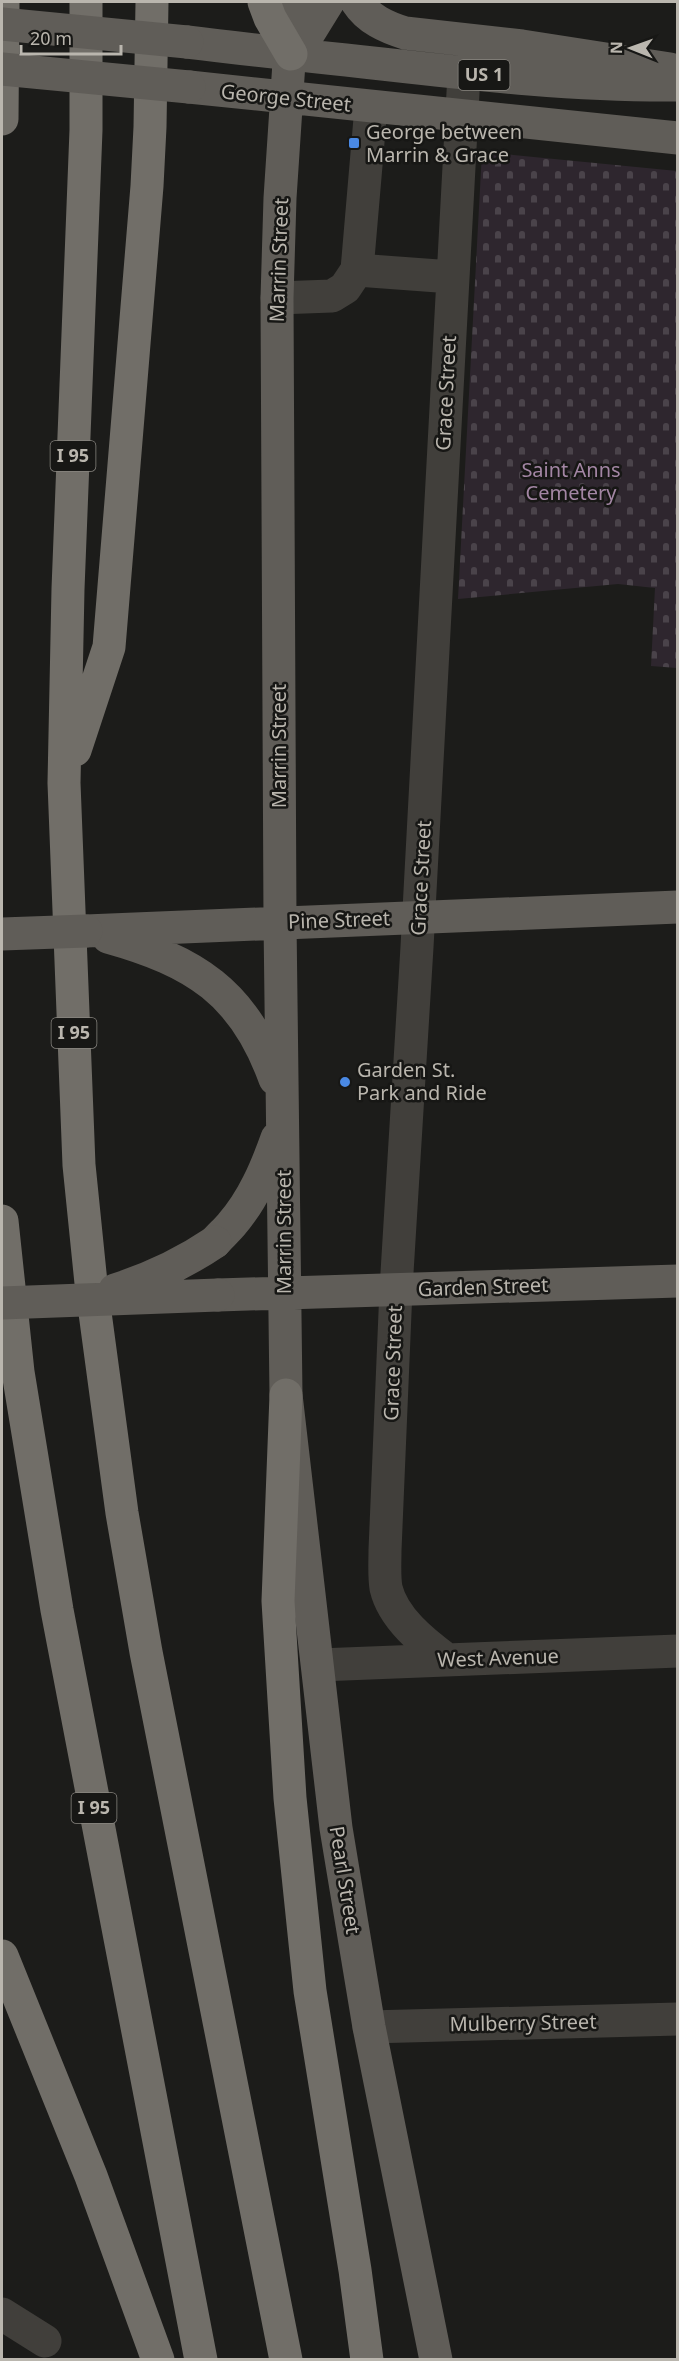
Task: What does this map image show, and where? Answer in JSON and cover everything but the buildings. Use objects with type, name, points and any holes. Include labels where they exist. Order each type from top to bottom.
[{"type":"highway","points":[[2,119],[3,2]]},
{"type":"highway","name":"I 95","points":[[86,2],[86,130],[68,590],[64,783],[80,1165],[91,1283],[115,1468],[146,1652],[286,2360]]},
{"type":"highway","points":[[64,783],[109,647],[147,186],[152,2]]},
{"type":"highway","points":[[264,2],[270,18],[291,54]]},
{"type":"highway","name":"I 95","points":[[2,1221],[18,1372],[55,1598],[201,2360]]},
{"type":"highway","points":[[286,1395],[279,1601],[290,1798],[310,1991],[355,2270],[367,2360]]},
{"type":"highway","points":[[2,1956],[88,2167],[158,2360]]},
{"type":"main road","points":[[288,98],[293,2]]},
{"type":"main road","points":[[291,54],[308,36],[328,2]]},
{"type":"main road","points":[[357,2],[372,18],[387,27],[405,33],[522,46],[678,70]]},
{"type":"main road","points":[[2,24],[291,54]]},
{"type":"main road","name":"US 1","points":[[291,54],[464,74],[606,85],[678,84]]},
{"type":"main road","name":"George Street","points":[[2,69],[678,138]]},
{"type":"main road","name":"Marrin Street","points":[[286,1395],[280,922],[277,298],[280,208],[288,98]]},
{"type":"main road","name":"Pine Street","points":[[2,934],[678,907]]},
{"type":"main road","points":[[79,1301],[118,1290],[170,1269],[194,1257],[215,1242],[238,1216],[259,1183],[278,1135],[283,1110],[275,1078],[254,1031],[238,1008],[200,975],[177,962],[86,931]]},
{"type":"main road","name":"Garden Street","points":[[2,1303],[678,1281]]},
{"type":"main road","name":"Pearl Street","points":[[286,1395],[319,1665],[336,1828],[369,2027],[436,2360]]},
{"type":"street","name":"Grace Street","points":[[446,1659],[426,1645],[396,1609],[386,1588],[385,1550],[396,1289],[464,74]]},
{"type":"street","points":[[277,298],[332,296],[345,288],[357,270],[371,107]]},
{"type":"street","points":[[357,270],[452,277]]},
{"type":"street","name":"West Avenue","points":[[319,1665],[678,1651]]},
{"type":"street","name":"Mulberry Street","points":[[369,2027],[678,2019]]},
{"type":"street","points":[[2,2314],[45,2341]]},
{"type":"green space","name":"Saint Anns Cemetery","points":[[482,152],[677,171],[677,668],[651,666],[655,588],[618,584],[458,599]]},
{"type":"place","name":"George between Marrin & Grace","points":[[354,143]]},
{"type":"place","name":"Garden St. Park and Ride","points":[[345,1082]]}]
